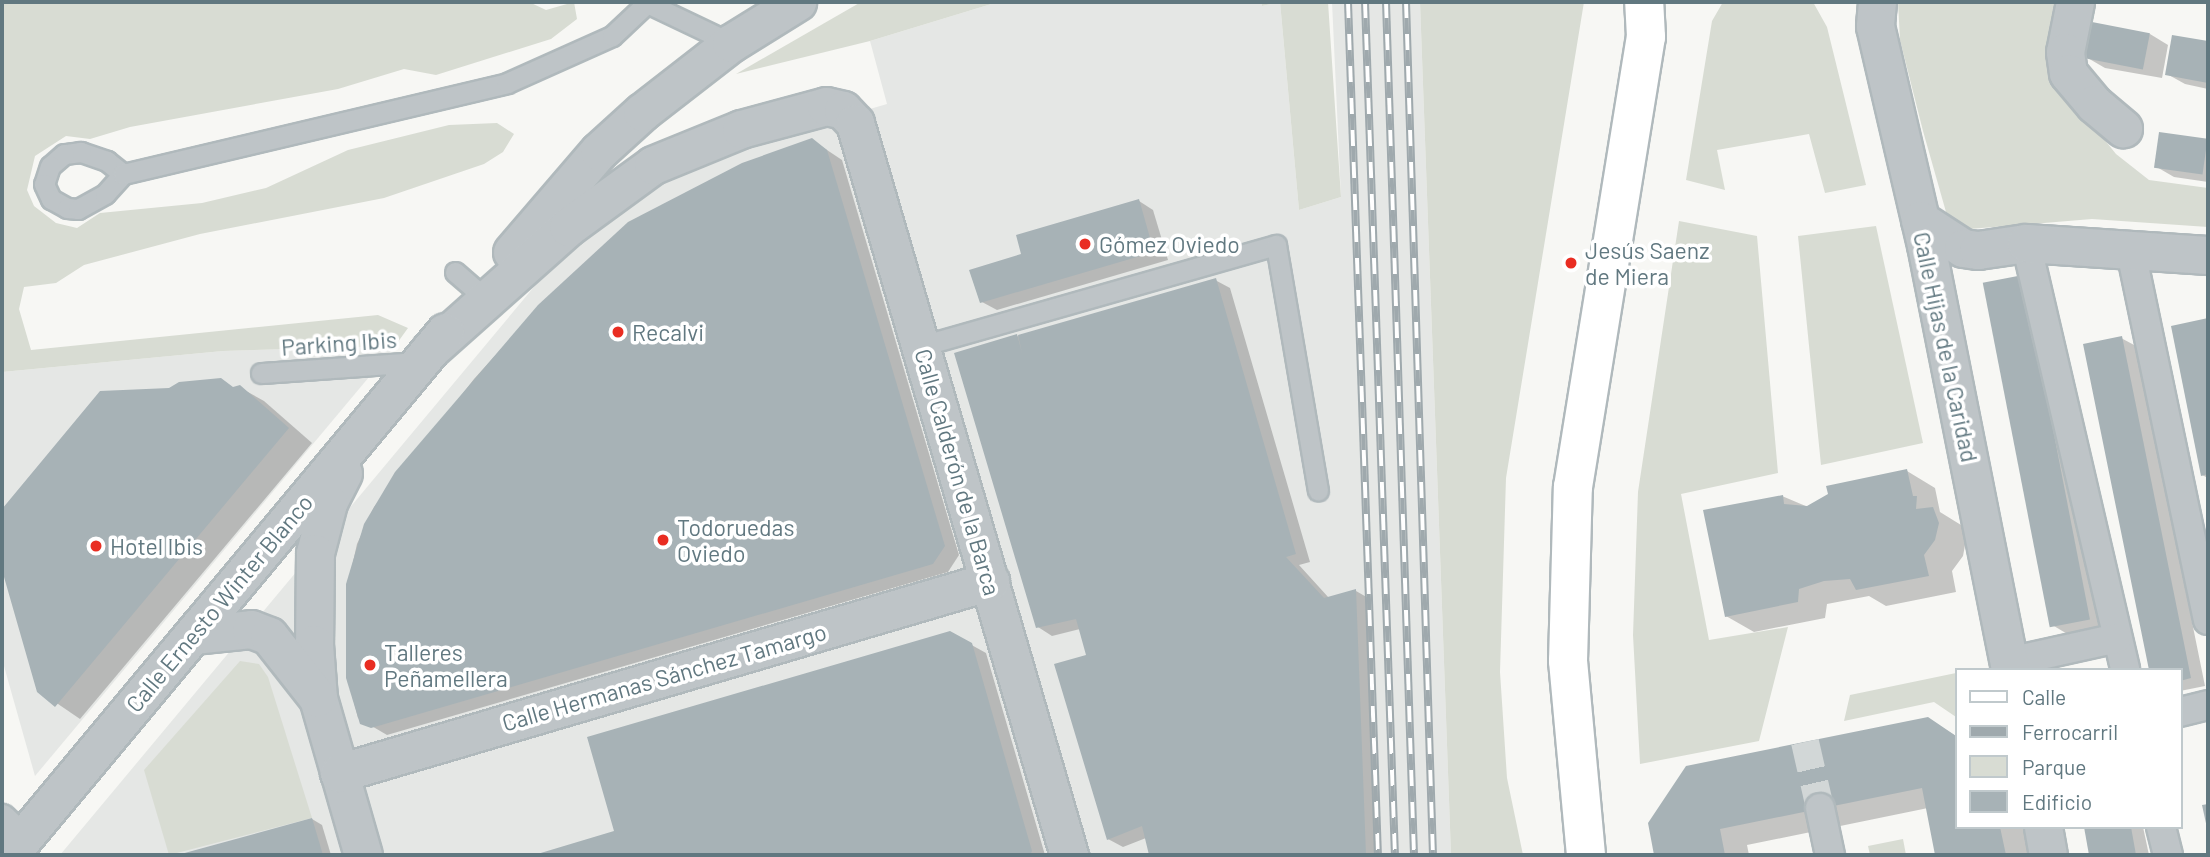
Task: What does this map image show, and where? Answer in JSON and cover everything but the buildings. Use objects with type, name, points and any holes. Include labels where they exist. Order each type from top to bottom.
[{"type":"main road","points":[[1586,855],[1568,662],[1573,487],[1645,19],[1666,2]]},
{"type":"street","name":"Calle Ernesto Winter Blanco","points":[[425,356],[467,282],[599,151],[731,43],[797,2]]},
{"type":"street","points":[[2075,2],[2065,52],[2068,73],[2094,104],[2123,128]]},
{"type":"street","name":"Calle Hijas de la Caridad","points":[[1870,10],[1920,220],[2009,666]]},
{"type":"street","name":"Calle Ernesto Winter Blanco","points":[[11,838],[193,635],[425,356],[568,227],[653,165],[741,129],[826,106]]},
{"type":"street","name":"Calle Calderón de la Barca","points":[[826,106],[843,110],[855,123],[1069,855]]},
{"type":"street","points":[[1920,220],[1963,248],[2026,243],[2130,247],[2208,254]]},
{"type":"street","points":[[2026,243],[2124,668]]},
{"type":"street","points":[[2130,247],[2208,620]]},
{"type":"street","points":[[363,855],[318,698],[313,611],[315,553],[328,503],[365,428]]},
{"type":"street","name":"Calle Hermanas Sánchez Tamargo","points":[[339,773],[989,580]]},
{"type":"street","points":[[193,635],[251,629],[270,636],[318,698]]},
{"type":"street","points":[[2009,666],[2117,638]]},
{"type":"street","points":[[2182,712],[2208,705]]},
{"type":"street","points":[[1820,808],[1830,855]]},
{"type":"street","points":[[2043,829],[2048,855]]},
{"type":"street","points":[[2162,829],[2168,855]]},
{"type":"lane","points":[[123,174],[507,83],[611,36],[647,3],[731,43]]},
{"type":"lane","points":[[921,346],[1276,245],[1318,490]]},
{"type":"lane","name":"Parking Ibis","points":[[261,373],[425,356]]},
{"type":"shaded area","points":[[998,2],[1261,2],[1262,6],[1280,2],[1299,210],[1341,197],[1332,2],[1420,2],[1451,855],[60,855],[569,245],[626,198],[706,157],[887,104],[870,41]]},
{"type":"shaded area","points":[[395,346],[35,776],[2,659],[2,372],[223,351]]},
{"type":"green space","points":[[2,2],[529,2],[546,10],[574,2],[577,19],[551,39],[436,75],[404,69],[338,89],[130,127],[90,139],[66,136],[35,156],[27,190],[34,206],[56,223],[77,228],[100,213],[202,203],[266,188],[348,150],[449,125],[497,123],[514,134],[503,152],[484,164],[384,198],[200,234],[84,265],[56,283],[24,287],[19,309],[31,350],[378,315],[408,328],[395,346],[223,351],[2,372]]},
{"type":"green space","points":[[861,2],[998,2],[870,41],[736,74]]},
{"type":"green space","points":[[1261,2],[1280,2],[1262,6]]},
{"type":"green space","points":[[1280,2],[1328,2],[1341,197],[1299,210]]},
{"type":"green space","points":[[1420,2],[1584,2],[1506,478],[1500,672],[1507,778],[1523,855],[1451,855]]},
{"type":"green space","points":[[1723,2],[1813,2],[1827,27],[1866,185],[1825,193],[1809,134],[1717,150],[1725,190],[1686,180],[1712,21]]},
{"type":"green space","points":[[1898,2],[2066,2],[2087,118],[2116,154],[2149,180],[2208,188],[2208,227],[2092,219],[1957,230],[1946,212],[1923,131],[1900,40]]},
{"type":"green space","points":[[1679,221],[1757,236],[1778,473],[1681,494],[1709,640],[1788,627],[1759,741],[1640,764],[1633,635],[1638,492]]},
{"type":"green space","points":[[1876,226],[1923,443],[1821,465],[1798,236]]},
{"type":"green space","points":[[240,661],[259,664],[268,677],[312,818],[169,855],[144,770]]},
{"type":"green space","points":[[1954,673],[1954,716],[1934,702],[1844,721],[1850,695]]},
{"type":"green space","points":[[1903,839],[1906,855],[1870,855],[1868,846]]},
{"type":"tunnel","points":[[1805,742],[1820,808]]},
{"type":"railway","points":[[1348,2],[1378,855]]},
{"type":"railway","points":[[1365,2],[1395,855]]},
{"type":"railway","points":[[1386,2],[1414,855]]},
{"type":"railway","points":[[1406,2],[1433,855]]},
{"type":"place","name":"Gómez Oviedo","points":[[1085,244]]},
{"type":"place","name":"Jesús Saenz de Miera","points":[[1571,263]]},
{"type":"place","name":"Recalvi","points":[[618,332]]},
{"type":"place","name":"Todoruedas Oviedo","points":[[663,540]]},
{"type":"place","name":"Hotel Ibis","points":[[96,546]]},
{"type":"place","name":"Talleres Peñamellera","points":[[370,665]]}]
